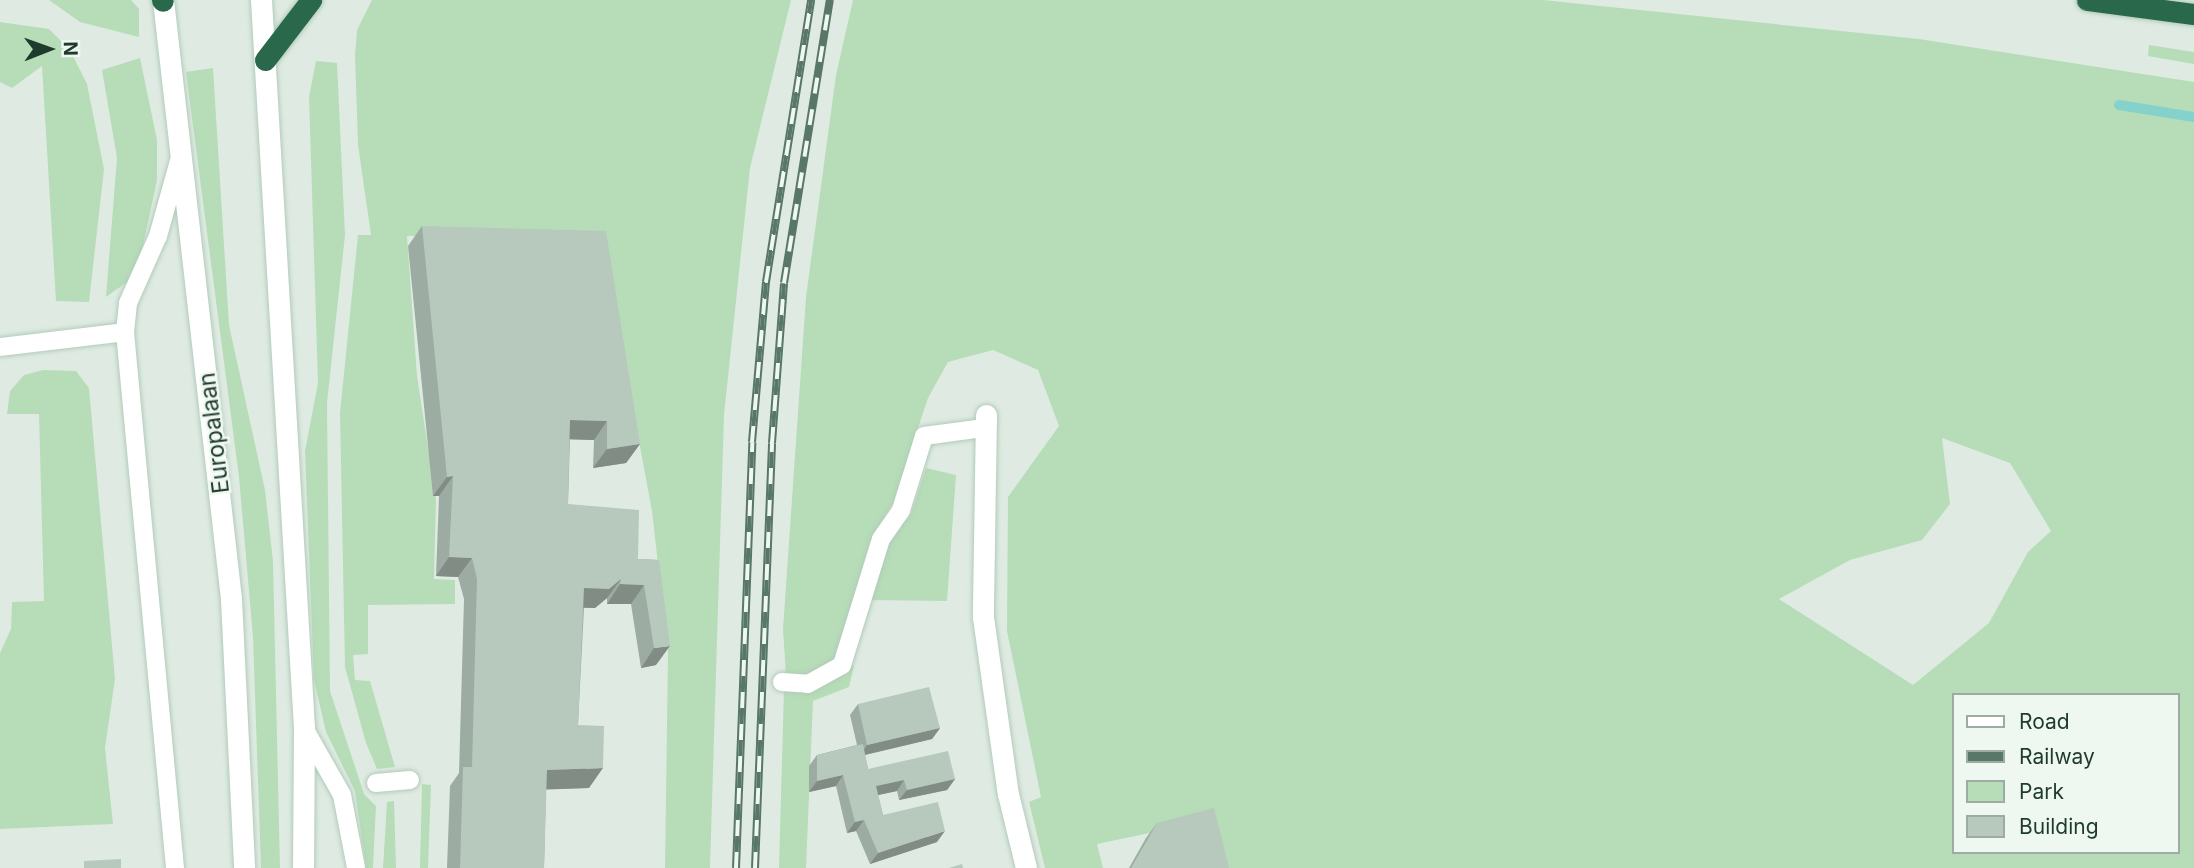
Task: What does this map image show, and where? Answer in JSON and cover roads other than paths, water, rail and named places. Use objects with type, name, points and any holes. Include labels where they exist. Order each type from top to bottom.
[{"type":"highway","points":[[265,60],[311,0]]},
{"type":"highway","points":[[2087,0],[2194,14]]},
{"type":"main road","name":"Europalaan","points":[[163,0],[179,161],[231,599],[244,868]]},
{"type":"main road","points":[[261,0],[304,728],[303,868]]},
{"type":"main road","points":[[985,421],[983,617],[1008,794],[1026,868]]},
{"type":"lane","points":[[175,868],[125,332],[128,303],[158,236],[179,161]]},
{"type":"lane","points":[[0,347],[125,332]]},
{"type":"lane","points":[[782,682],[808,684],[842,666],[881,539],[901,510],[924,436],[985,421]]},
{"type":"lane","points":[[304,728],[342,795],[356,868]]},
{"type":"lane","points":[[376,783],[410,780]]},
{"type":"waterway","points":[[2119,105],[2194,117]]},
{"type":"railway","points":[[736,868],[752,442],[766,282],[811,0]]},
{"type":"railway","points":[[755,868],[772,443],[784,283],[830,0]]}]
